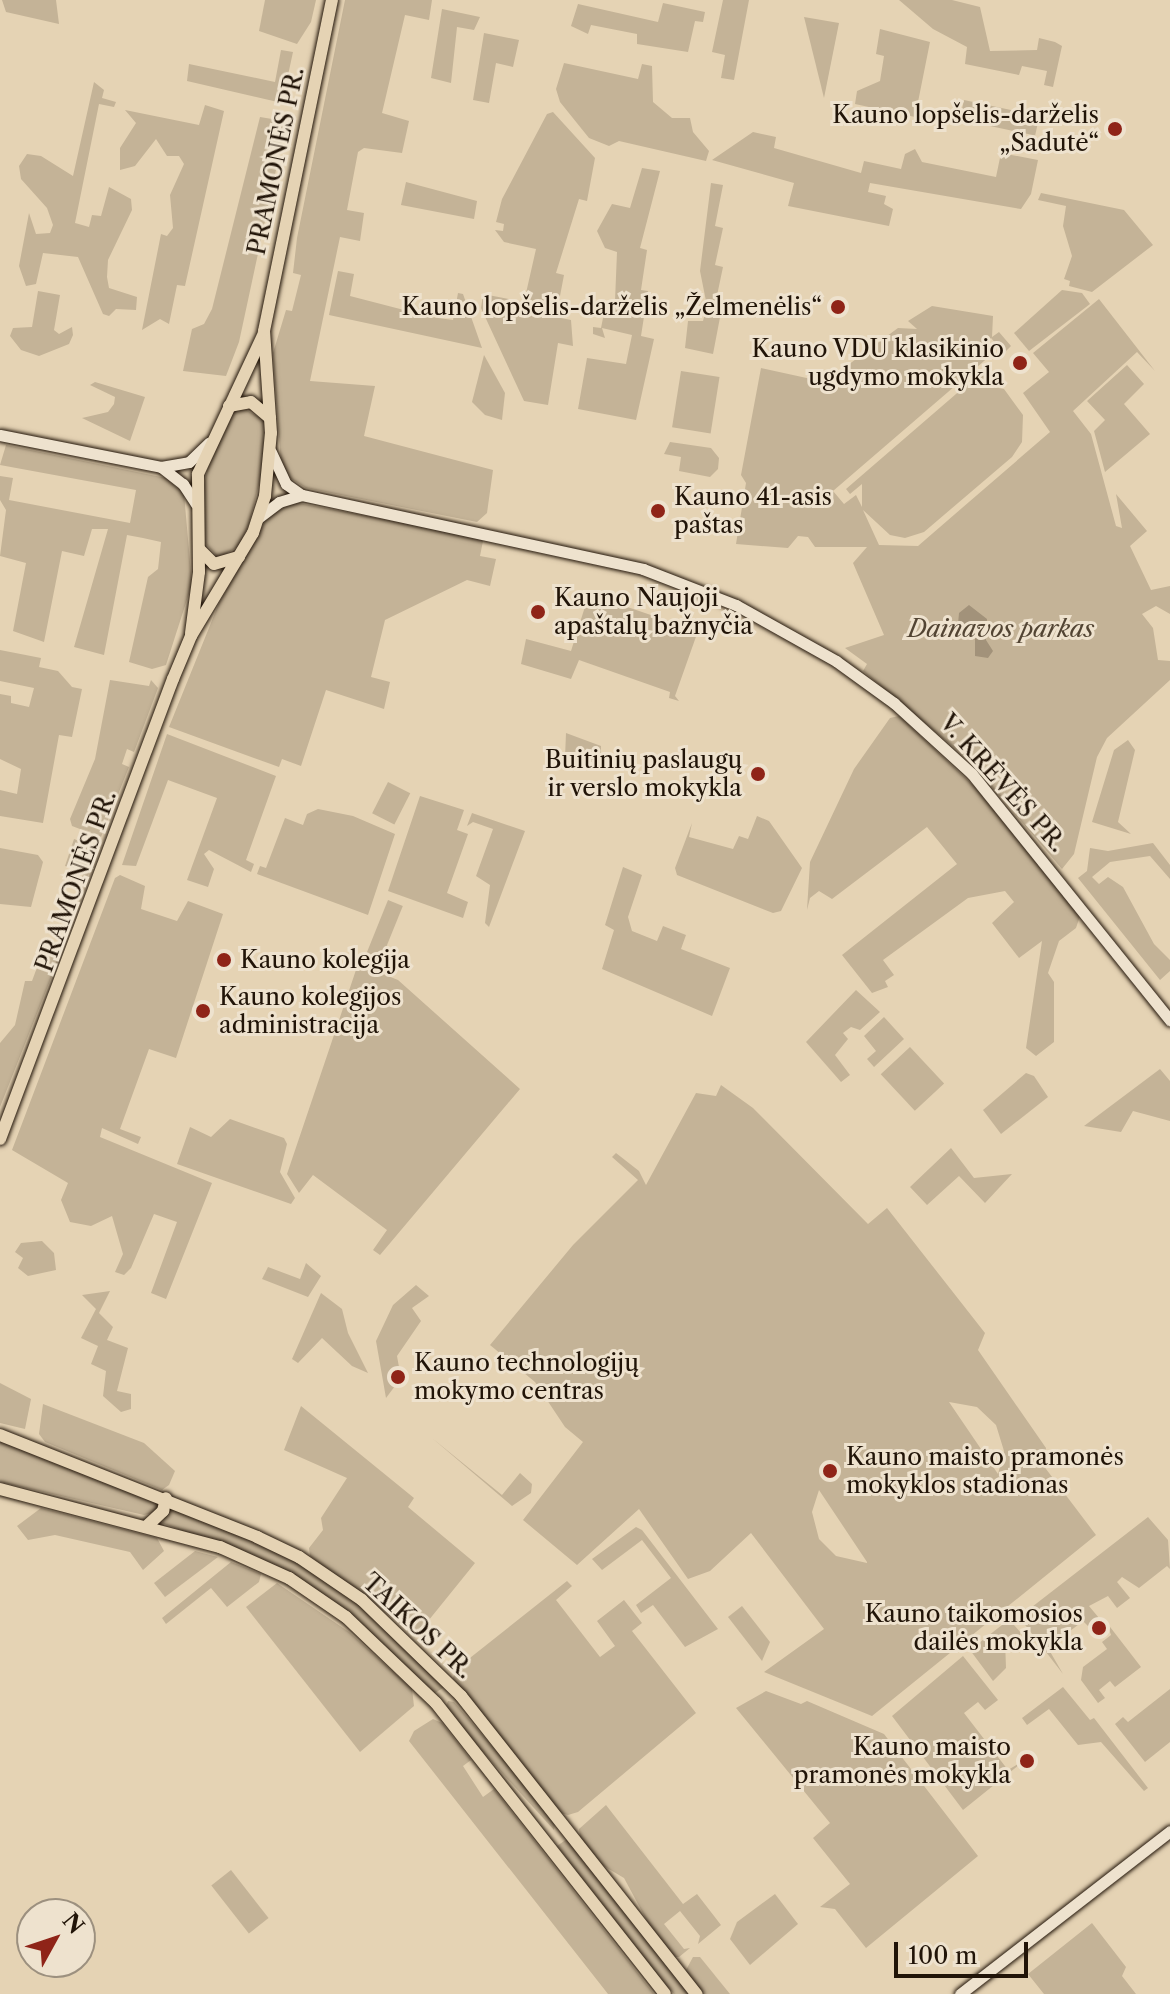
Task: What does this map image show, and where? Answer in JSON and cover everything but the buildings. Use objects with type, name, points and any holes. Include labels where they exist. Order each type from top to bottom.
[{"type":"main road","name":"PRAMONĖS PR.","points":[[191,636],[198,547],[196,504],[209,443],[264,331],[332,0]]},
{"type":"main road","name":"PRAMONĖS PR.","points":[[0,1139],[191,636],[239,557],[258,518],[271,452],[264,331]]},
{"type":"main road","points":[[229,406],[251,402],[270,418]]},
{"type":"main road","points":[[0,435],[161,467],[189,462],[209,443]]},
{"type":"main road","points":[[271,452],[286,484],[302,495]]},
{"type":"main road","points":[[161,467],[183,484],[196,504]]},
{"type":"main road","points":[[258,518],[279,502],[302,495]]},
{"type":"main road","name":"V. KRĖVĖS PR.","points":[[302,495],[643,569],[736,605],[836,661],[920,724],[972,774],[1170,1020]]},
{"type":"main road","points":[[198,547],[214,564],[239,557]]},
{"type":"main road","points":[[0,1429],[28,1443]]},
{"type":"main road","name":"TAIKOS PR.","points":[[0,1435],[28,1443],[166,1498],[271,1544],[332,1578],[414,1645],[461,1696],[696,1994]]},
{"type":"main road","name":"TAIKOS PR.","points":[[0,1489],[148,1525],[220,1547],[289,1578],[367,1635],[436,1703],[665,1994]]},
{"type":"main road","points":[[148,1525],[163,1511],[166,1498]]},
{"type":"main road","points":[[436,1703],[461,1696]]},
{"type":"main road","points":[[540,1834],[557,1834],[565,1828]]},
{"type":"main road","points":[[960,1994],[1170,1831]]},
{"type":"green space","points":[[2,0],[56,0],[59,24],[6,12]]},
{"type":"green space","points":[[265,0],[316,0],[311,22],[297,44],[259,31]]},
{"type":"green space","points":[[345,0],[432,0],[429,20],[405,15],[382,113],[409,121],[402,153],[364,148],[358,152],[347,210],[364,213],[360,241],[340,237],[310,381],[375,386],[364,436],[493,470],[487,513],[477,522],[306,488],[287,476],[281,464],[273,353],[286,310],[292,311],[301,275],[293,273],[297,238]]},
{"type":"green space","points":[[723,0],[749,0],[734,80],[721,78],[725,55],[712,52]]},
{"type":"green space","points":[[899,0],[952,0],[980,7],[990,51],[1037,50],[1039,38],[1055,42],[1062,46],[1053,87],[1044,85],[1047,71],[1022,66],[1019,75],[965,64],[967,47],[933,29]]},
{"type":"green space","points":[[663,3],[705,12],[703,22],[695,21],[688,52],[637,44],[637,34],[591,25],[588,34],[571,26],[578,4],[658,22]]},
{"type":"green space","points":[[442,9],[480,17],[474,30],[457,27],[451,83],[431,78]]},
{"type":"green space","points":[[804,17],[839,23],[824,98]]},
{"type":"green space","points":[[880,29],[930,42],[915,117],[855,104],[857,91],[880,81],[884,56],[876,54]]},
{"type":"green space","points":[[484,33],[519,40],[513,67],[496,63],[489,103],[473,100]]},
{"type":"green space","points":[[281,50],[293,52],[282,103],[187,81],[189,64],[275,82]]},
{"type":"green space","points":[[564,63],[638,79],[642,64],[652,66],[653,102],[672,118],[690,118],[693,132],[709,151],[706,161],[619,141],[609,146],[589,138],[560,102],[556,89]]},
{"type":"green space","points":[[94,82],[104,90],[102,98],[116,102],[114,107],[99,104],[75,223],[89,227],[92,215],[101,216],[109,187],[131,199],[132,210],[108,260],[107,277],[109,288],[137,297],[136,310],[116,309],[109,316],[103,314],[78,257],[43,253],[36,284],[26,286],[19,266],[29,213],[36,234],[50,233],[53,225],[47,208],[21,179],[19,166],[27,154],[41,156],[73,176]]},
{"type":"green space","points":[[964,100],[1039,116],[1035,136],[960,120]]},
{"type":"green space","points":[[205,105],[224,111],[185,286],[177,285],[169,324],[160,319],[142,330],[161,234],[167,236],[173,228],[170,195],[184,164],[179,156],[167,156],[156,139],[135,166],[120,170],[120,148],[136,123],[125,110],[199,125]]},
{"type":"green space","points":[[553,112],[595,158],[587,201],[579,199],[556,273],[564,275],[556,317],[571,320],[573,346],[558,343],[548,405],[524,401],[481,308],[483,294],[524,302],[536,249],[504,242],[495,230],[503,231],[504,224],[496,222],[502,199],[547,114]]},
{"type":"green space","points":[[260,117],[284,121],[285,128],[239,342],[226,376],[183,371],[192,329],[204,324],[212,309]]},
{"type":"green space","points":[[753,132],[776,137],[774,148],[861,173],[864,161],[901,169],[905,154],[915,149],[922,162],[996,177],[1001,153],[1038,160],[1031,194],[1021,209],[870,183],[868,192],[886,196],[884,204],[893,209],[889,226],[788,206],[794,183],[712,160]]},
{"type":"green space","points":[[642,168],[660,171],[640,248],[647,250],[641,290],[648,291],[641,336],[654,339],[636,420],[578,409],[587,358],[626,364],[632,335],[602,328],[605,338],[593,334],[593,327],[601,328],[605,308],[614,309],[617,252],[605,248],[597,231],[612,204],[630,208]]},
{"type":"green space","points":[[406,182],[477,201],[474,219],[401,205]]},
{"type":"green space","points":[[711,183],[723,185],[715,226],[723,228],[715,265],[723,267],[715,305],[722,307],[713,354],[685,348],[688,321],[703,321],[707,306],[700,271]]},
{"type":"green space","points":[[1041,193],[1124,210],[1153,245],[1092,292],[1069,286],[1070,281],[1064,279],[1072,256],[1063,226],[1066,206],[1038,200]]},
{"type":"green space","points":[[338,271],[354,274],[350,296],[431,317],[453,320],[458,293],[463,294],[482,348],[329,315]]},
{"type":"green space","points":[[1062,290],[1082,293],[1090,304],[1029,351],[1014,333]]},
{"type":"green space","points":[[38,291],[60,295],[54,330],[59,334],[72,327],[73,335],[69,344],[39,356],[21,350],[10,336],[13,328],[32,327]]},
{"type":"green space","name":"Dainavos parkas","points":[[1099,299],[1155,371],[1137,352],[1073,411],[1091,434],[1116,526],[1122,528],[1116,494],[1147,531],[1130,546],[1151,590],[1170,586],[1170,614],[1156,606],[1142,614],[1153,628],[1158,660],[1170,661],[1170,680],[1107,738],[1097,757],[1074,854],[1062,869],[969,760],[863,671],[867,664],[845,648],[884,635],[853,563],[867,547],[815,547],[808,537],[798,536],[788,548],[736,544],[746,483],[741,475],[761,368],[825,382],[898,328],[917,329],[908,321],[932,306],[993,316],[992,337],[999,332],[1011,346],[1004,353],[991,338],[983,345],[991,355],[833,491],[844,504],[856,495],[862,507],[862,484],[850,494],[846,489],[985,369],[989,373],[978,384],[1004,389],[1023,415],[1022,442],[1012,457],[924,532],[905,538],[890,535],[863,510],[879,545],[918,546],[1050,432],[1023,393],[1049,372],[1033,353]]},
{"type":"green space","points":[[484,355],[505,393],[502,420],[485,415],[472,402]]},
{"type":"green space","points":[[1127,365],[1144,384],[1124,404],[1150,434],[1105,472],[1094,431],[1105,420],[1087,401]]},
{"type":"green space","points":[[681,371],[720,377],[711,433],[672,427]]},
{"type":"green space","points":[[95,382],[145,397],[130,441],[82,418],[108,412],[114,404],[115,397],[90,385]]},
{"type":"green space","points":[[243,408],[264,420],[263,468],[249,524],[239,546],[219,558],[205,543],[202,496],[209,461],[233,412]]},
{"type":"green space","points":[[670,442],[711,448],[719,458],[718,469],[710,477],[679,471],[681,457],[664,454]]},
{"type":"green space","points":[[6,445],[166,478],[184,494],[192,584],[166,665],[152,669],[129,662],[148,577],[158,569],[161,542],[143,538],[127,535],[104,655],[74,647],[108,529],[92,529],[84,556],[62,551],[44,642],[13,631],[26,563],[0,556],[6,510],[0,500],[0,476],[13,478],[9,500],[130,523],[136,490],[0,465]]},
{"type":"green space","points":[[293,502],[467,535],[483,541],[480,556],[496,559],[490,586],[467,580],[385,620],[371,677],[390,682],[384,709],[326,690],[301,766],[282,759],[279,767],[169,727],[219,603],[267,518]]},
{"type":"green space","points":[[589,594],[698,631],[675,696],[679,701],[669,698],[670,692],[579,660],[571,679],[521,664],[526,639],[571,651]]},
{"type":"green space","points":[[0,650],[41,658],[39,667],[58,671],[72,687],[82,689],[72,737],[59,735],[43,823],[0,816],[0,790],[17,794],[21,769],[0,759],[0,694],[11,696],[11,703],[29,707],[34,688],[0,681]]},
{"type":"green space","points":[[110,680],[149,686],[151,680],[158,688],[134,752],[127,749],[122,764],[129,767],[101,837],[72,826],[70,819],[95,759]]},
{"type":"green space","points":[[899,716],[975,787],[1080,916],[1076,928],[1059,941],[1048,973],[1054,982],[1054,1042],[1036,1056],[1026,1048],[1042,941],[1019,958],[992,923],[1014,902],[1005,891],[968,898],[883,960],[894,975],[885,981],[888,987],[872,993],[842,955],[957,864],[927,827],[832,899],[819,891],[810,898],[807,910],[810,862],[854,769],[890,718]]},
{"type":"green space","points":[[566,733],[601,746],[600,771],[565,758]]},
{"type":"green space","points":[[167,734],[276,776],[246,860],[254,864],[251,872],[209,850],[204,854],[214,869],[208,887],[187,880],[217,798],[168,780],[136,866],[122,865]]},
{"type":"green space","points":[[1128,740],[1135,750],[1118,822],[1131,834],[1092,822],[1114,750]]},
{"type":"green space","points":[[388,782],[410,793],[394,825],[372,813]]},
{"type":"green space","points":[[420,796],[464,810],[457,830],[468,834],[447,893],[468,902],[463,918],[388,891]]},
{"type":"green space","points":[[318,809],[353,816],[395,834],[368,915],[257,874],[260,866],[266,868],[285,818],[303,825],[307,814]]},
{"type":"green space","points":[[472,813],[525,831],[489,927],[485,923],[490,885],[476,876],[493,829],[473,822],[467,826]]},
{"type":"green space","points":[[757,816],[769,821],[802,868],[781,911],[773,913],[677,875],[675,868],[692,823],[689,837],[733,849],[739,836],[748,839]]},
{"type":"green space","points":[[74,839],[99,848],[63,938],[84,871],[65,866]]},
{"type":"green space","points":[[1153,843],[1170,865],[1170,879],[1150,856],[1110,862],[1092,877],[1099,884],[1108,877],[1123,887],[1154,944],[1170,960],[1170,971],[1160,980],[1078,878],[1087,871],[1090,848],[1108,851]]},
{"type":"green space","points":[[0,848],[38,855],[43,862],[31,907],[0,904]]},
{"type":"green space","points":[[623,867],[642,875],[628,917],[632,931],[657,941],[663,926],[686,935],[681,949],[730,968],[712,1016],[602,969],[614,930],[605,925]]},
{"type":"green space","points":[[120,875],[145,886],[141,909],[177,921],[188,901],[223,914],[176,1058],[149,1049],[120,1129],[141,1137],[138,1144],[102,1128],[100,1137],[212,1183],[166,1299],[151,1293],[177,1222],[154,1214],[131,1268],[124,1275],[115,1272],[123,1254],[112,1216],[91,1226],[70,1222],[61,1200],[68,1183],[12,1150],[115,878]]},
{"type":"green space","points":[[388,900],[403,906],[380,962],[366,956]]},
{"type":"green space","points":[[45,946],[61,953],[0,1107],[0,1043],[15,1025],[25,981],[32,981]]},
{"type":"green space","points":[[358,964],[398,980],[520,1089],[380,1255],[373,1250],[387,1230],[313,1175],[299,1193],[287,1174]]},
{"type":"green space","points":[[856,990],[880,1012],[860,1030],[851,1027],[843,1033],[848,1039],[835,1055],[850,1075],[841,1082],[806,1042]]},
{"type":"green space","points":[[884,1017],[904,1039],[874,1067],[867,1059],[876,1051],[864,1036]]},
{"type":"green space","points":[[910,1047],[944,1084],[915,1111],[881,1074]]},
{"type":"green space","points":[[1160,1069],[1170,1081],[1170,1121],[1133,1111],[1121,1132],[1084,1126]]},
{"type":"green space","points":[[1026,1073],[1034,1076],[1048,1097],[1001,1134],[983,1110]]},
{"type":"green space","points":[[721,1085],[753,1108],[868,1224],[887,1208],[985,1333],[978,1350],[1046,1448],[1043,1465],[1096,1535],[872,1716],[764,1672],[824,1629],[751,1533],[710,1571],[688,1579],[639,1509],[577,1565],[523,1520],[583,1442],[565,1427],[535,1382],[490,1345],[573,1245],[638,1180],[612,1157],[616,1153],[639,1171],[646,1185],[696,1093],[716,1096]],"holes":[[[949,1402],[977,1407],[996,1425],[1004,1451],[998,1474]],[[819,1490],[867,1562],[867,1563],[836,1556],[819,1539],[812,1512]]]},
{"type":"green space","points":[[230,1119],[284,1138],[287,1144],[280,1172],[295,1198],[291,1204],[177,1164],[190,1127],[211,1137]]},
{"type":"green space","points":[[951,1148],[974,1178],[1012,1174],[985,1203],[959,1176],[927,1205],[910,1187]]},
{"type":"green space","points":[[42,1241],[54,1253],[56,1270],[28,1276],[18,1268],[23,1258],[15,1252],[21,1243]]},
{"type":"green space","points":[[306,1263],[321,1276],[308,1297],[262,1279],[268,1267],[300,1279]]},
{"type":"green space","points":[[416,1285],[429,1296],[412,1308],[421,1321],[397,1356],[401,1378],[386,1398],[376,1341],[393,1305]]},
{"type":"green space","points":[[110,1291],[99,1313],[113,1327],[107,1340],[128,1348],[117,1391],[131,1394],[131,1409],[121,1412],[103,1396],[106,1371],[91,1364],[98,1346],[81,1338],[96,1309],[82,1295]]},
{"type":"green space","points":[[321,1293],[342,1309],[348,1333],[368,1373],[352,1366],[322,1338],[298,1363],[292,1359]]},
{"type":"green space","points":[[0,1383],[31,1399],[25,1429],[0,1423]]},
{"type":"green space","points":[[43,1404],[144,1443],[175,1471],[169,1485],[162,1490],[45,1442],[39,1434]]},
{"type":"green space","points":[[301,1406],[414,1498],[408,1507],[475,1563],[416,1636],[310,1556],[309,1548],[323,1530],[321,1518],[347,1478],[284,1450]]},
{"type":"green space","points":[[432,1438],[502,1495],[520,1473],[532,1484],[531,1493],[512,1506]]},
{"type":"green space","points":[[0,1440],[157,1503],[157,1512],[144,1515],[0,1482]]},
{"type":"green space","points":[[171,1505],[294,1560],[361,1604],[446,1686],[435,1693],[355,1618],[281,1568],[162,1523]]},
{"type":"green space","points":[[41,1508],[157,1538],[164,1551],[143,1570],[130,1552],[55,1535],[28,1540],[17,1526]]},
{"type":"green space","points":[[1148,1517],[1168,1540],[1170,1569],[1167,1566],[1139,1588],[1122,1577],[1117,1582],[1130,1598],[1117,1608],[1108,1596],[1089,1606],[1099,1618],[1088,1626],[1083,1621],[1048,1648],[1063,1674],[1019,1617]]},
{"type":"green space","points":[[636,1527],[642,1530],[718,1629],[685,1647],[653,1605],[641,1613],[636,1605],[671,1578],[642,1540],[602,1570],[592,1559]]},
{"type":"green space","points":[[195,1551],[218,1557],[165,1597],[154,1583]]},
{"type":"green space","points":[[231,1562],[261,1574],[259,1582],[227,1607],[211,1588],[166,1624],[162,1618]]},
{"type":"green space","points":[[567,1581],[572,1586],[556,1600],[600,1657],[615,1646],[597,1621],[624,1600],[642,1623],[632,1631],[696,1713],[578,1812],[568,1815],[560,1813],[453,1678],[456,1669]]},
{"type":"green space","points":[[277,1583],[349,1632],[412,1689],[414,1706],[360,1752],[246,1607]]},
{"type":"green space","points":[[742,1606],[770,1642],[762,1661],[728,1617]]},
{"type":"green space","points":[[1107,1623],[1141,1667],[1115,1687],[1110,1681],[1099,1690],[1105,1698],[1098,1703],[1081,1680],[1083,1667],[1107,1649],[1102,1642],[1111,1635]]},
{"type":"green space","points":[[1002,1625],[1014,1625],[1021,1633],[1017,1640],[1005,1640],[1006,1668],[993,1681],[970,1650]]},
{"type":"green space","points":[[963,1656],[998,1700],[985,1710],[978,1702],[964,1713],[1008,1770],[1025,1760],[963,1810],[892,1716]]},
{"type":"green space","points":[[1063,1687],[1090,1720],[1094,1718],[1148,1788],[1144,1791],[1101,1742],[1078,1745],[1049,1709],[1027,1725],[1022,1718]]},
{"type":"green space","points":[[1170,1689],[1170,1742],[1145,1762],[1115,1724],[1123,1717],[1128,1722]]},
{"type":"green space","points":[[766,1691],[801,1704],[807,1701],[884,1734],[978,1856],[866,1948],[835,1909],[820,1907],[850,1884],[813,1838],[830,1823],[736,1708]]},
{"type":"green space","points":[[448,1701],[454,1702],[520,1779],[555,1824],[554,1830],[482,1751],[446,1706]]},
{"type":"green space","points":[[433,1719],[442,1723],[471,1760],[463,1766],[483,1797],[494,1789],[654,1994],[608,1994],[409,1741],[414,1731]]},
{"type":"green space","points":[[606,1805],[683,1904],[697,1894],[721,1925],[698,1944],[700,1936],[680,1911],[664,1924],[684,1949],[690,1948],[679,1957],[672,1957],[652,1930],[624,1878],[602,1865],[580,1838],[579,1829]]},
{"type":"green space","points":[[567,1839],[689,1994],[674,1994],[663,1982],[557,1846]]},
{"type":"green space","points":[[231,1870],[269,1918],[249,1933],[211,1885]]},
{"type":"green space","points":[[775,1894],[798,1924],[750,1965],[730,1939],[737,1922]]},
{"type":"green space","points":[[1092,1923],[1126,1967],[1122,1976],[1136,1994],[1044,1994],[1028,1974]]},
{"type":"green space","points":[[693,1957],[700,1957],[730,1994],[702,1994],[685,1972]]},
{"type":"shaded area","points":[[969,605],[987,619],[986,640],[993,651],[988,658],[975,656],[975,632],[958,624],[959,613]]},
{"type":"place","name":"Kauno lopšelis-darželis „Sadutė“","points":[[1115,129]]},
{"type":"place","name":"Kauno lopšelis-darželis „Želmenėlis“","points":[[838,307]]},
{"type":"place","name":"Kauno VDU klasikinio ugdymo mokykla","points":[[1020,363]]},
{"type":"place","name":"Kauno 41-asis paštas","points":[[658,511]]},
{"type":"place","name":"Kauno Naujoji apaštalų bažnyčia","points":[[538,612]]},
{"type":"place","name":"Buitinių paslaugų ir verslo mokykla","points":[[758,774]]},
{"type":"place","name":"Kauno kolegija","points":[[224,960]]},
{"type":"place","name":"Kauno kolegijos administracija","points":[[203,1011]]},
{"type":"place","name":"Kauno technologijų mokymo centras","points":[[398,1377]]},
{"type":"place","name":"Kauno maisto pramonės mokyklos stadionas","points":[[830,1471]]},
{"type":"place","name":"Kauno taikomosios dailės mokykla","points":[[1099,1628]]},
{"type":"place","name":"Kauno maisto pramonės mokykla","points":[[1027,1761]]}]
